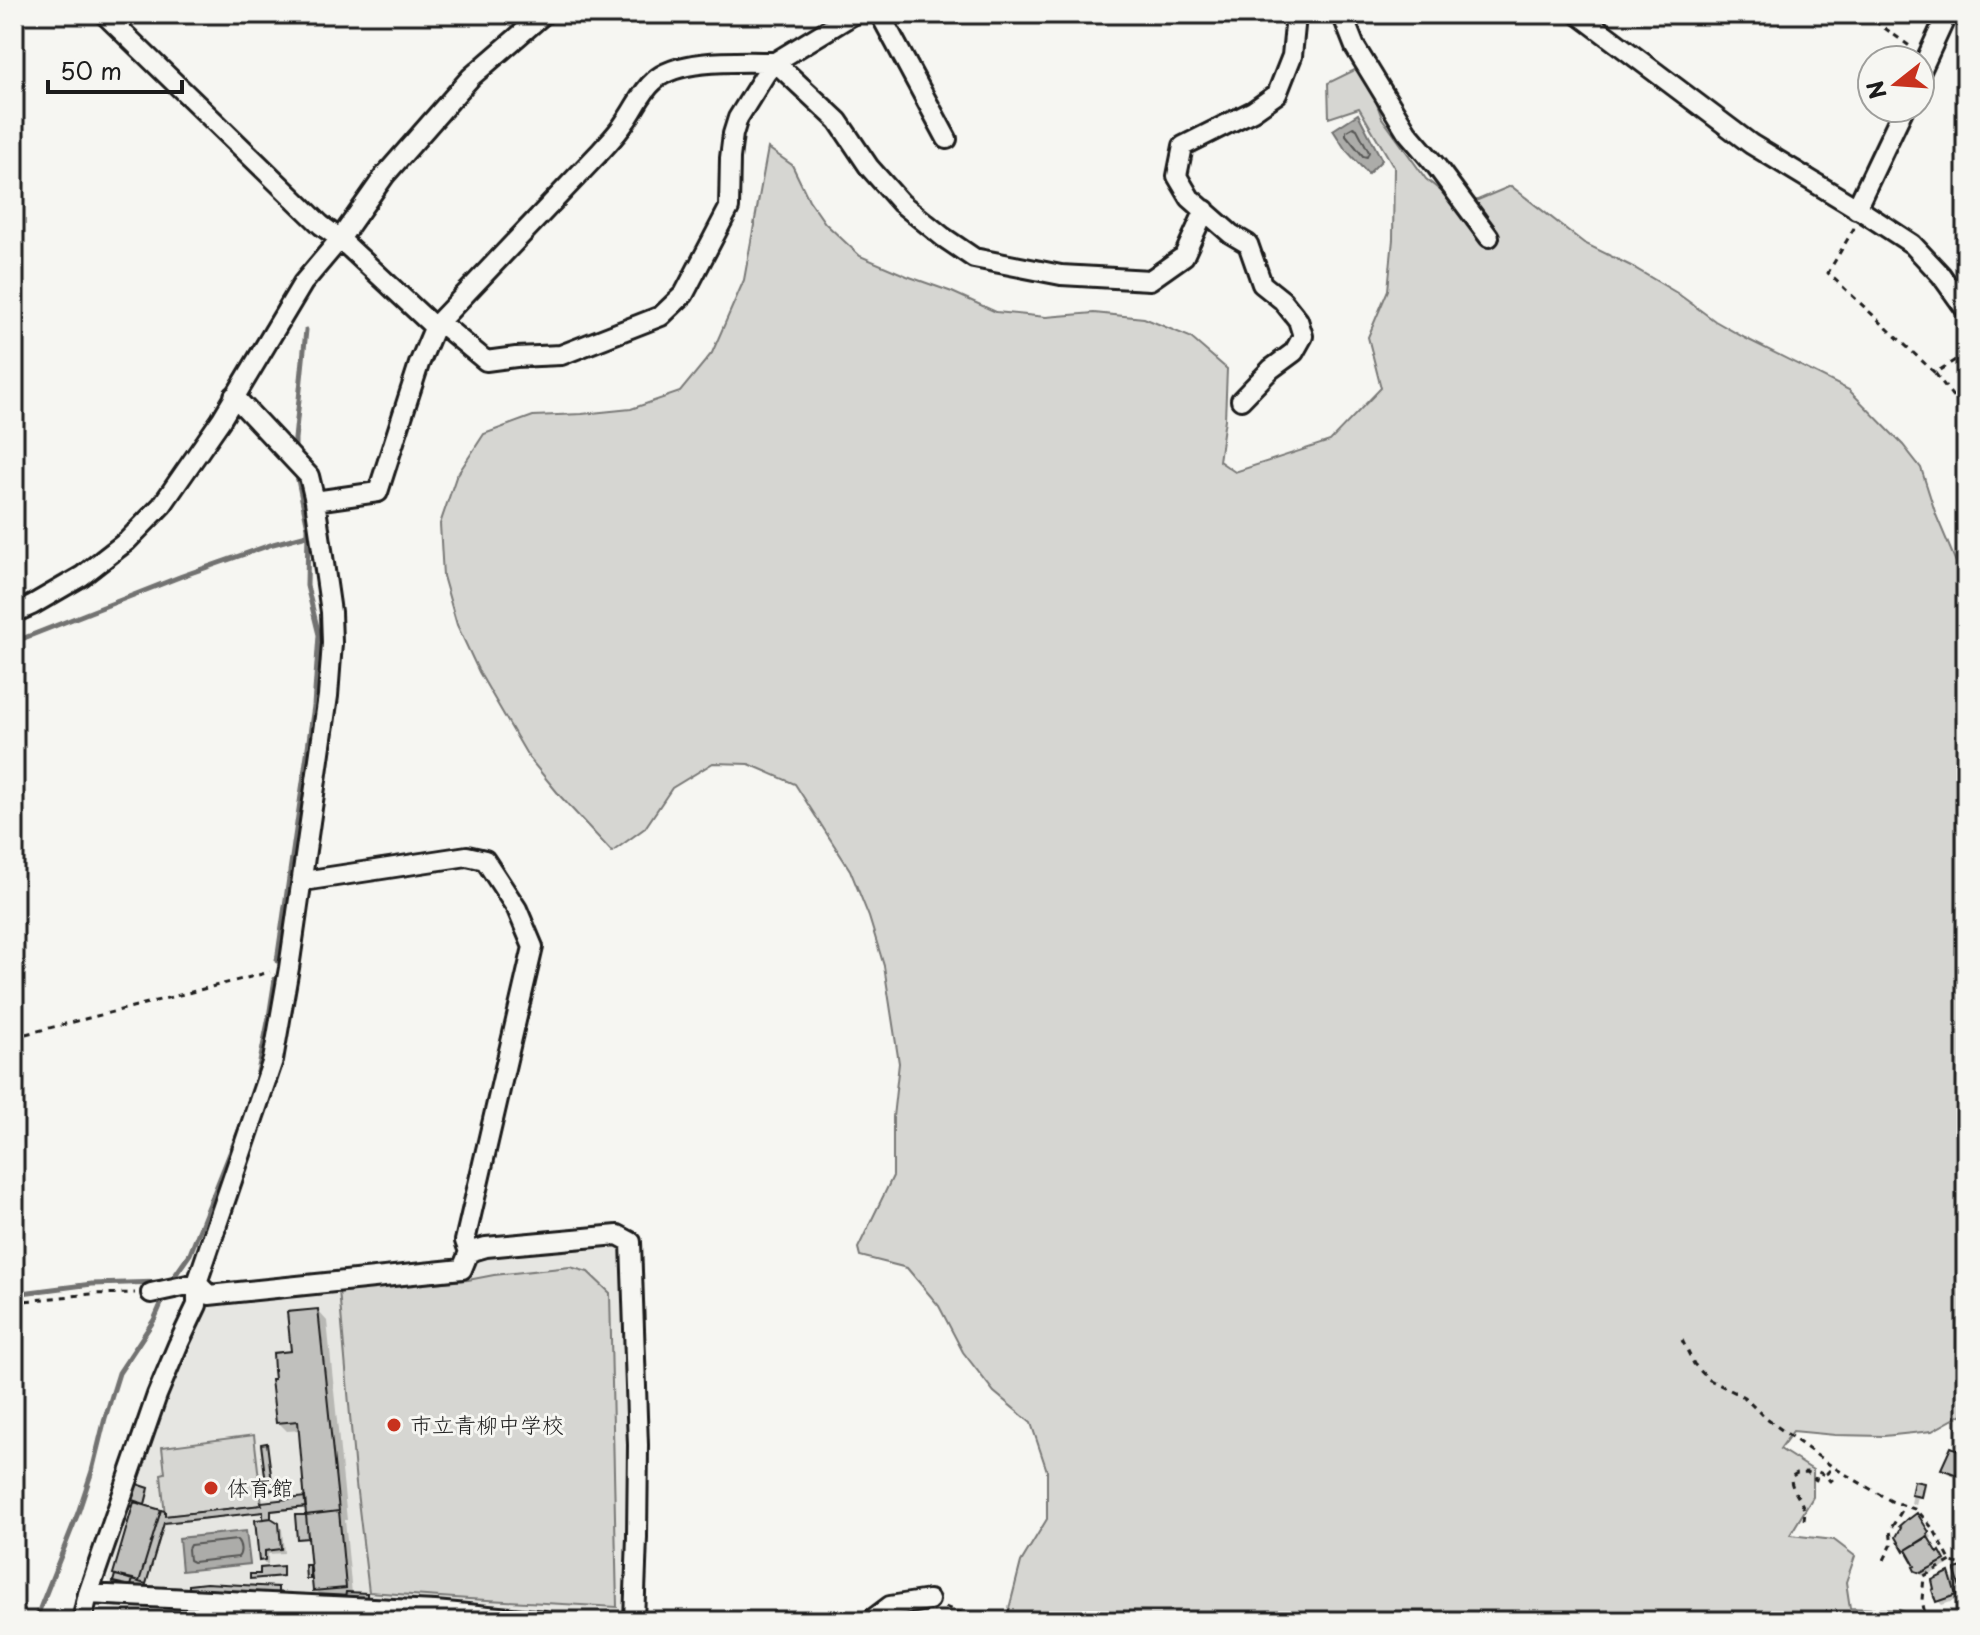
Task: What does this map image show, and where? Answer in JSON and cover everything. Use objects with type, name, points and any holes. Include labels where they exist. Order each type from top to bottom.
[{"type":"street","points":[[104,14],[321,225],[435,326],[444,326],[486,361],[561,355],[661,316],[674,306],[684,294],[729,208],[730,158],[738,118],[775,62],[854,14]]},
{"type":"street","points":[[14,613],[82,576],[127,541],[162,505],[221,420],[303,283],[340,239],[385,175],[471,77],[544,14]]},
{"type":"street","points":[[880,14],[947,139]]},
{"type":"street","points":[[1241,400],[1271,369],[1294,352],[1303,336],[1298,320],[1282,300],[1262,284],[1248,244],[1231,234],[1190,198],[1177,176],[1183,146],[1253,111],[1277,94],[1292,56],[1294,14]]},
{"type":"street","points":[[1342,14],[1355,47],[1407,132],[1489,237]]},
{"type":"street","points":[[1578,14],[1751,144],[1912,244],[1941,275],[1966,310]]},
{"type":"street","points":[[1933,44],[1947,14]]},
{"type":"street","points":[[315,501],[378,492],[419,364],[435,326],[601,151],[649,86],[667,72],[700,64],[775,62],[838,121],[869,167],[901,203],[974,258],[1061,275],[1150,280],[1184,256],[1205,210]]},
{"type":"street","points":[[1860,211],[1897,124]]},
{"type":"street","points":[[82,1621],[88,1594],[157,1395],[197,1305],[197,1283],[273,1060],[328,696],[331,612],[309,476],[234,396]]},
{"type":"street","points":[[197,1283],[209,1295],[462,1269],[469,1252],[465,1241],[533,947],[517,909],[485,860],[467,856],[310,880],[302,878]]},
{"type":"street","points":[[469,1252],[486,1247],[618,1235],[631,1242],[638,1445],[634,1621]]},
{"type":"street","points":[[151,1293],[197,1283]]},
{"type":"street","points":[[88,1594],[544,1621]]},
{"type":"street","points":[[870,1621],[890,1606],[929,1600]]},
{"type":"path","points":[[1865,14],[1898,44]]},
{"type":"path","points":[[1860,211],[1828,273],[1935,373],[1966,414]]},
{"type":"path","points":[[1935,373],[1966,353]]},
{"type":"path","points":[[14,1037],[289,968]]},
{"type":"path","points":[[14,1302],[91,1294],[151,1293]]},
{"type":"path","points":[[1682,1340],[1694,1364],[1708,1379],[1744,1397],[1764,1417],[1833,1467],[1891,1501],[1917,1510],[1940,1540],[1951,1561],[1959,1564],[1966,1561]]},
{"type":"path","points":[[1804,1520],[1805,1509],[1791,1484],[1791,1477],[1807,1472],[1816,1480],[1818,1472],[1830,1481],[1827,1473],[1833,1467]]},
{"type":"path","points":[[1884,1560],[1892,1544],[1890,1530],[1904,1507]]},
{"type":"path","points":[[1919,1621],[1925,1614],[1922,1600],[1924,1576],[1951,1561]]},
{"type":"path","points":[[929,1600],[983,1621]]},
{"type":"shaded area","points":[[1363,66],[1382,118],[1426,179],[1461,207],[1511,186],[1584,243],[1677,293],[1745,338],[1849,390],[1921,468],[1936,515],[1966,586],[1966,1412],[1932,1431],[1884,1436],[1793,1431],[1780,1449],[1813,1470],[1813,1497],[1790,1535],[1834,1540],[1855,1556],[1846,1582],[1850,1608],[1899,1610],[1931,1621],[1012,1621],[1008,1613],[1021,1562],[1047,1519],[1047,1471],[1031,1423],[994,1392],[963,1352],[939,1306],[907,1268],[860,1256],[858,1248],[893,1176],[893,1117],[899,1063],[884,966],[850,870],[795,784],[749,764],[713,763],[672,788],[645,828],[612,852],[529,758],[479,672],[457,625],[443,576],[440,524],[456,477],[484,434],[533,416],[631,409],[680,392],[712,353],[744,280],[768,148],[792,165],[809,200],[825,223],[860,256],[996,312],[1046,317],[1094,313],[1144,318],[1190,337],[1227,369],[1219,461],[1235,472],[1330,441],[1381,388],[1368,337],[1388,290],[1393,239],[1394,167],[1359,108],[1329,118],[1328,83]]},
{"type":"shaded area","name":"市立青柳中学校","points":[[618,1240],[625,1245],[631,1408],[629,1615],[624,1621],[114,1588],[108,1580],[151,1441],[209,1302],[466,1273],[486,1253]]},
{"type":"shaded area","points":[[570,1267],[588,1272],[610,1293],[617,1607],[369,1592],[339,1290],[468,1280]]},
{"type":"shaded area","name":"体育館","points":[[254,1435],[262,1505],[165,1516],[162,1447]]},
{"type":"water","points":[[1358,114],[1382,160],[1368,174],[1345,149],[1333,130]]},
{"type":"water","points":[[246,1531],[250,1564],[182,1571],[179,1538]]},
{"type":"building","points":[[318,1309],[339,1511],[306,1515],[298,1421],[276,1423],[271,1379],[274,1379],[273,1353],[291,1351],[287,1312]]},
{"type":"building","points":[[267,1443],[273,1490],[267,1491],[261,1444]]},
{"type":"building","points":[[1951,1447],[1966,1453],[1966,1478],[1941,1469]]},
{"type":"building","points":[[1914,1481],[1924,1483],[1921,1497],[1911,1495]]},
{"type":"building","points":[[137,1484],[149,1488],[145,1504],[132,1500]]},
{"type":"building","points":[[305,1497],[306,1507],[271,1511],[271,1518],[263,1519],[263,1512],[164,1523],[146,1584],[139,1582],[161,1510],[165,1511],[165,1516]]},
{"type":"building","points":[[134,1502],[161,1510],[139,1582],[113,1574]]},
{"type":"building","points":[[339,1511],[346,1588],[313,1591],[306,1515]]},
{"type":"building","points":[[1917,1513],[1929,1532],[1928,1536],[1904,1551],[1896,1537],[1901,1528],[1899,1526]]},
{"type":"building","points":[[295,1515],[306,1515],[308,1538],[297,1539]]},
{"type":"building","points":[[271,1518],[279,1523],[281,1549],[265,1551],[265,1560],[259,1561],[255,1520]]},
{"type":"building","points":[[1928,1537],[1945,1560],[1921,1573],[1915,1571],[1906,1550]]},
{"type":"building","points":[[305,1565],[310,1565],[310,1579],[306,1579]]},
{"type":"building","points":[[283,1566],[283,1576],[250,1579],[250,1574],[260,1574],[260,1568]]},
{"type":"building","points":[[1966,1566],[1966,1594],[1962,1594],[1955,1569]]},
{"type":"building","points":[[1949,1572],[1956,1595],[1936,1602],[1932,1580]]},
{"type":"building","points":[[115,1575],[133,1579],[131,1586],[113,1582]]},
{"type":"building","points":[[189,1585],[278,1587],[278,1594],[189,1589]]},
{"type":"building","points":[[346,1592],[367,1593],[367,1600],[345,1598]]},
{"type":"waterway","points":[[295,450],[306,330]]},
{"type":"waterway","points":[[277,961],[314,706],[319,635],[307,586],[308,528],[297,475]]},
{"type":"waterway","points":[[14,642],[182,576],[307,535]]},
{"type":"waterway","points":[[255,1087],[275,979]]},
{"type":"waterway","points":[[169,1284],[190,1254],[242,1123]]},
{"type":"waterway","points":[[14,1294],[92,1284],[160,1282]]},
{"type":"waterway","points":[[35,1621],[78,1513],[119,1373],[154,1320],[164,1297]]},
{"type":"place","name":"市立青柳中学校","points":[[394,1425]]},
{"type":"place","name":"体育館","points":[[211,1488]]}]
